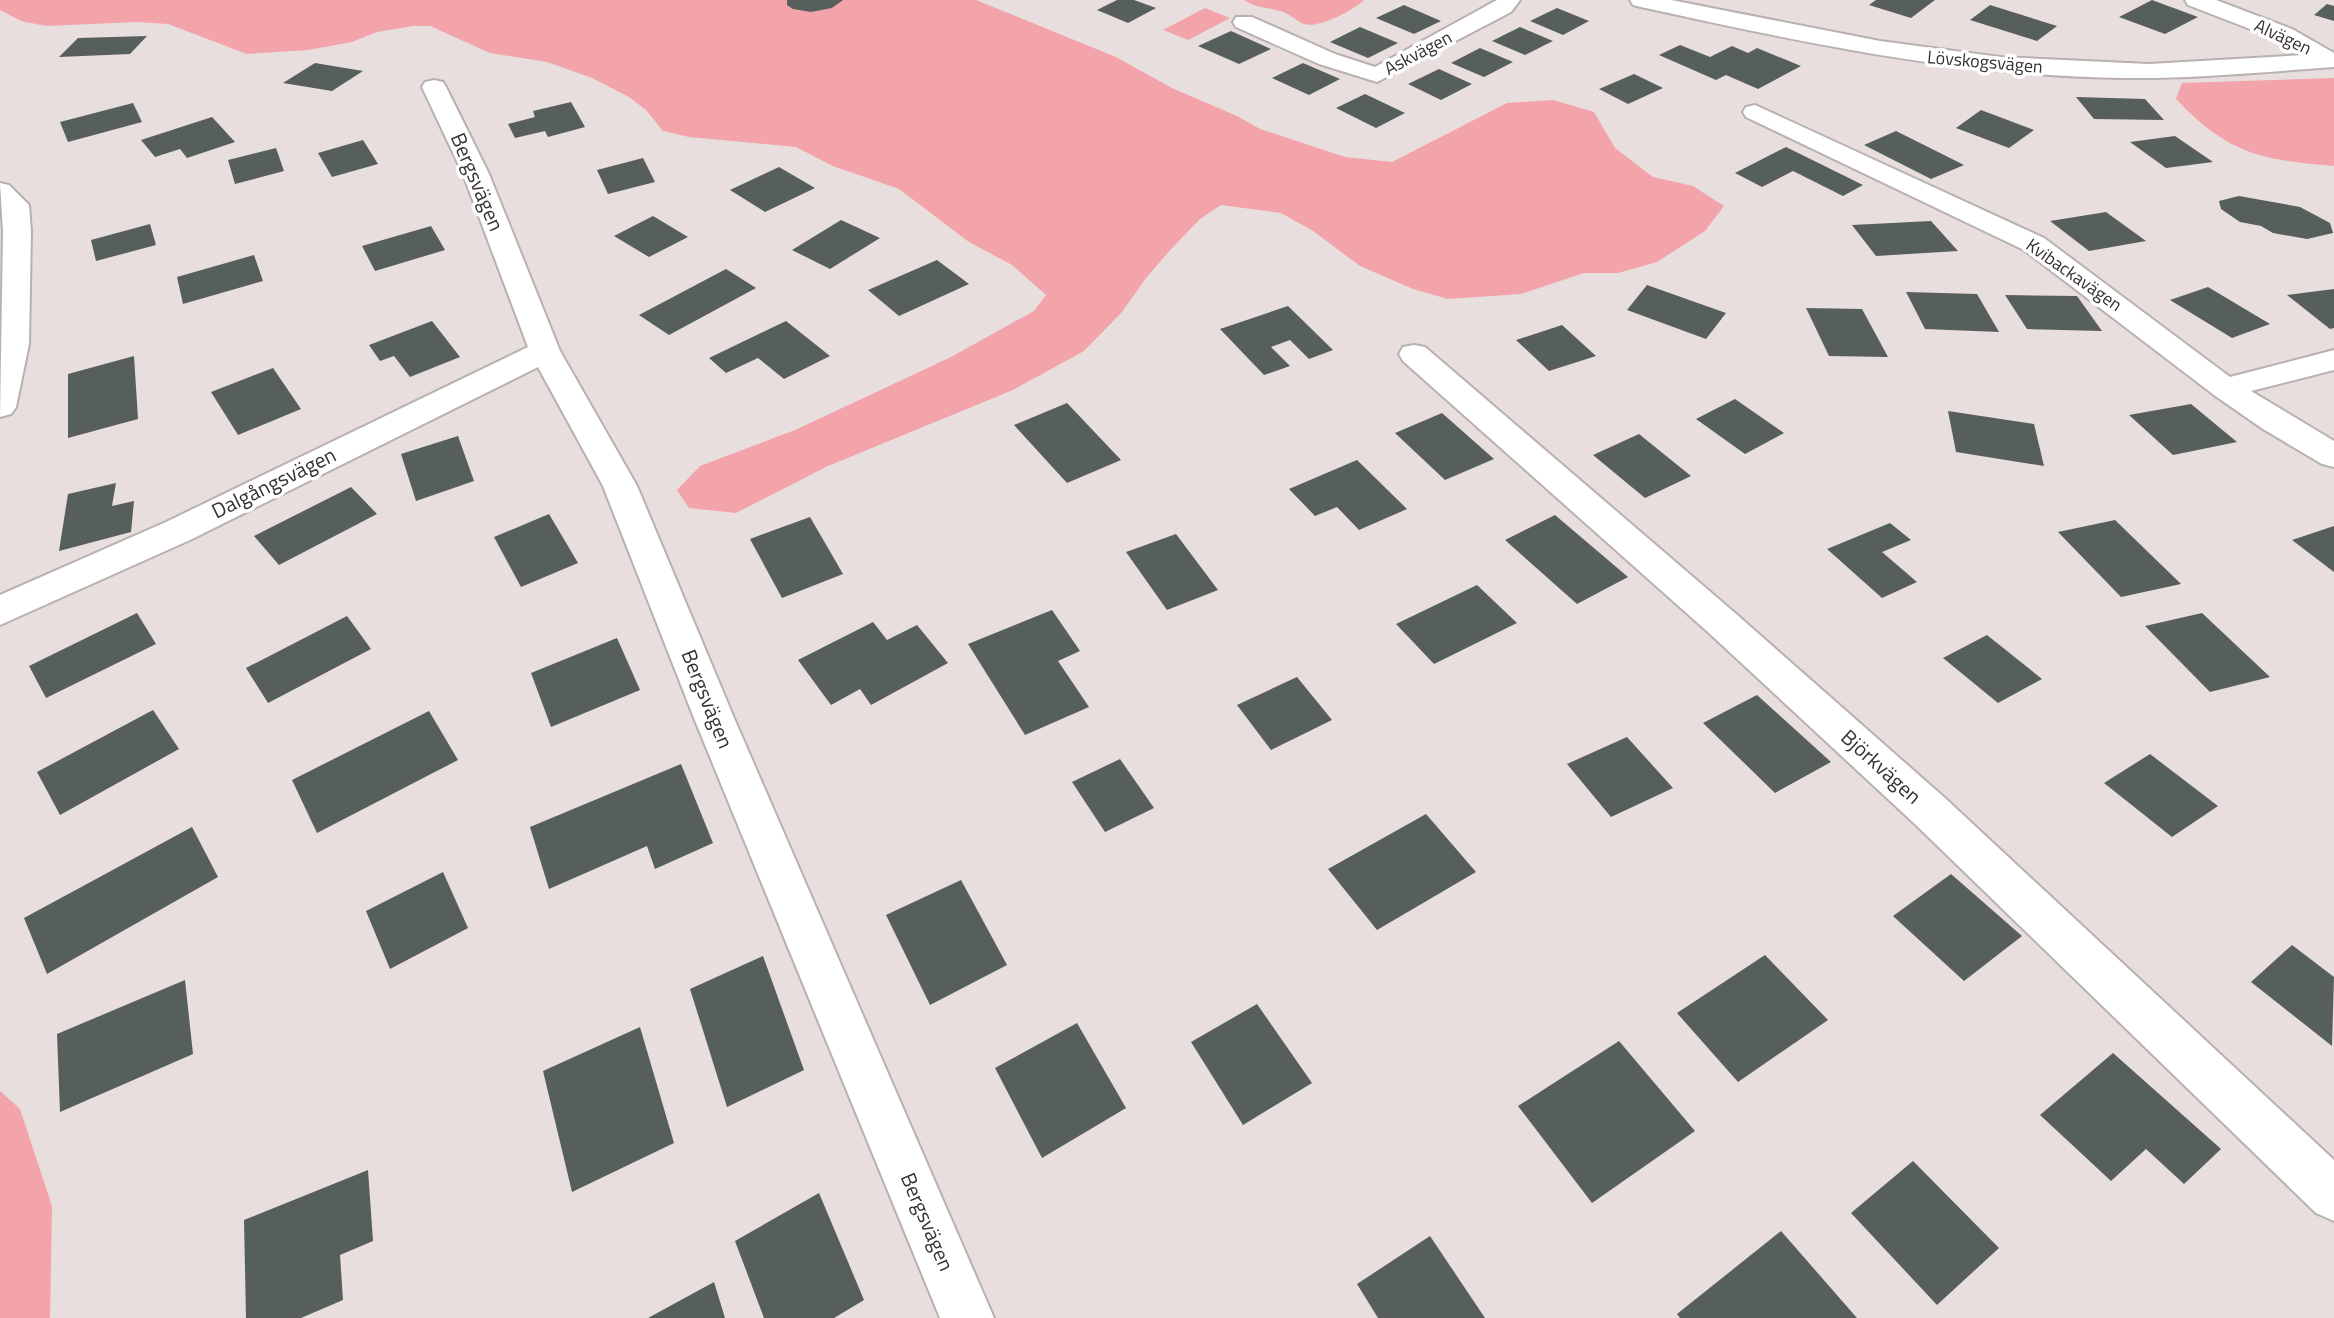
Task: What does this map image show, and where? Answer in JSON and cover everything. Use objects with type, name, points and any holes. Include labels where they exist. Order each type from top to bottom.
[{"type":"street","name":"Askvägen","points":[[1244,22],[1326,59],[1377,75],[1503,7],[1509,0]]},
{"type":"street","name":"Lövskogsvägen","points":[[1642,0],[1897,53],[1984,64],[2122,71],[2265,66],[2332,60]]},
{"type":"street","name":"Alvägen","points":[[2196,0],[2284,34],[2332,60]]},
{"type":"street","name":"Bergsvägen","points":[[434,86],[476,174],[545,351],[620,486],[714,718],[967,1318]]},
{"type":"street","name":"Kvibackavägen","points":[[1755,111],[2034,244],[2225,388],[2275,422],[2334,456]]},
{"type":"street","points":[[0,191],[15,205],[17,232],[14,344],[0,407]]},
{"type":"street","name":"Dalgångsvägen","points":[[0,611],[178,531],[545,351]]},
{"type":"street","name":"Björkvägen","points":[[1414,354],[1712,614],[1931,812],[2334,1195]]},
{"type":"street","points":[[2225,388],[2334,360]]},
{"type":"shaded area","points":[[0,0],[976,0],[1116,57],[1172,88],[1260,129],[1345,157],[1392,162],[1507,103],[1553,100],[1594,112],[1615,148],[1653,177],[1693,186],[1724,206],[1705,231],[1657,262],[1618,273],[1584,273],[1521,294],[1448,299],[1413,289],[1360,266],[1313,231],[1281,213],[1221,205],[1200,219],[1172,248],[1122,312],[1084,351],[1013,390],[828,466],[736,513],[689,508],[677,490],[700,466],[795,430],[951,357],[1034,311],[1046,295],[1012,265],[969,242],[899,189],[833,166],[796,147],[689,137],[663,131],[646,110],[629,97],[592,78],[547,62],[490,53],[430,26],[377,32],[352,42],[308,50],[247,54],[168,24],[137,22],[46,26],[21,21],[0,10]]},
{"type":"shaded area","points":[[1244,0],[1364,0],[1336,18],[1310,25],[1301,23],[1283,12]]},
{"type":"shaded area","points":[[1205,8],[1230,18],[1188,40],[1163,30]]},
{"type":"shaded area","points":[[2334,78],[2334,166],[2286,161],[2247,151],[2212,132],[2176,99],[2182,83]]},
{"type":"shaded area","points":[[0,1091],[20,1109],[52,1206],[50,1318],[0,1318]]},
{"type":"building","points":[[787,0],[843,0],[832,8],[811,12],[793,9],[787,5]]},
{"type":"building","points":[[1117,0],[1134,0],[1156,8],[1128,23],[1097,10]]},
{"type":"building","points":[[1876,0],[1935,0],[1911,18],[1869,5]]},
{"type":"building","points":[[2152,0],[2198,17],[2165,34],[2119,17]]},
{"type":"building","points":[[2327,4],[2334,6],[2334,21],[2314,15]]},
{"type":"building","points":[[1404,5],[1441,21],[1414,34],[1376,18]]},
{"type":"building","points":[[1990,5],[2057,26],[2037,41],[1970,20]]},
{"type":"building","points":[[1557,8],[1589,21],[1563,35],[1530,21]]},
{"type":"building","points":[[1360,27],[1398,43],[1368,58],[1330,42]]},
{"type":"building","points":[[1520,27],[1553,41],[1525,55],[1492,41]]},
{"type":"building","points":[[1231,31],[1271,49],[1239,64],[1198,46]]},
{"type":"building","points":[[147,36],[130,54],[59,57],[78,38]]},
{"type":"building","points":[[1680,45],[1710,57],[1732,46],[1748,53],[1757,48],[1801,66],[1758,89],[1726,75],[1716,80],[1659,55]]},
{"type":"building","points":[[1480,48],[1513,62],[1484,77],[1451,63]]},
{"type":"building","points":[[315,63],[363,71],[332,91],[283,83]]},
{"type":"building","points":[[1303,63],[1340,79],[1309,95],[1272,78]]},
{"type":"building","points":[[1439,69],[1472,84],[1441,100],[1408,84]]},
{"type":"building","points":[[1634,74],[1663,88],[1628,104],[1599,89]]},
{"type":"building","points":[[1365,94],[1405,113],[1376,128],[1336,108]]},
{"type":"building","points":[[2076,97],[2145,99],[2164,120],[2094,119]]},
{"type":"building","points":[[571,102],[585,127],[548,137],[545,131],[515,138],[508,124],[535,117],[533,111]]},
{"type":"building","points":[[133,103],[142,122],[68,142],[60,122]]},
{"type":"building","points":[[1981,110],[2034,130],[2009,148],[1956,128]]},
{"type":"building","points":[[212,117],[235,142],[187,158],[180,149],[155,157],[141,140]]},
{"type":"building","points":[[1896,131],[1964,165],[1931,179],[1864,145]]},
{"type":"building","points":[[2175,136],[2213,162],[2166,168],[2130,142]]},
{"type":"building","points":[[363,140],[378,164],[332,177],[318,153]]},
{"type":"building","points":[[1786,147],[1863,185],[1843,196],[1793,171],[1762,187],[1735,173]]},
{"type":"building","points":[[276,148],[284,171],[235,184],[228,160]]},
{"type":"building","points":[[643,158],[655,182],[608,194],[597,170]]},
{"type":"building","points":[[779,167],[815,188],[765,212],[730,190]]},
{"type":"building","points":[[2239,196],[2300,207],[2330,223],[2333,233],[2307,239],[2273,233],[2261,226],[2240,222],[2221,209],[2219,201]]},
{"type":"building","points":[[2106,212],[2146,241],[2089,251],[2050,221]]},
{"type":"building","points":[[653,216],[688,237],[649,257],[614,236]]},
{"type":"building","points":[[841,220],[880,238],[830,269],[792,250]]},
{"type":"building","points":[[1931,221],[1958,251],[1876,256],[1852,225]]},
{"type":"building","points":[[150,224],[156,245],[96,261],[91,240]]},
{"type":"building","points":[[431,226],[445,250],[375,271],[362,246]]},
{"type":"building","points":[[254,255],[263,281],[183,304],[177,277]]},
{"type":"building","points":[[937,260],[969,284],[899,316],[868,290]]},
{"type":"building","points":[[726,269],[756,288],[669,335],[639,315]]},
{"type":"building","points":[[1647,285],[1726,313],[1706,339],[1627,310]]},
{"type":"building","points":[[2208,287],[2270,324],[2232,338],[2170,300]]},
{"type":"building","points":[[2334,289],[2334,328],[2330,329],[2287,295]]},
{"type":"building","points":[[1906,292],[1977,294],[1999,332],[1925,329]]},
{"type":"building","points":[[2005,295],[2077,296],[2102,331],[2027,329]]},
{"type":"building","points":[[1288,306],[1333,350],[1309,359],[1290,340],[1271,347],[1290,366],[1264,375],[1220,329]]},
{"type":"building","points":[[1806,308],[1862,309],[1888,357],[1829,356]]},
{"type":"building","points":[[432,321],[460,357],[410,377],[394,356],[380,361],[369,345]]},
{"type":"building","points":[[786,321],[830,356],[784,379],[758,358],[726,373],[709,358]]},
{"type":"building","points":[[1562,325],[1596,356],[1549,371],[1516,340]]},
{"type":"building","points":[[134,356],[138,419],[68,438],[68,374]]},
{"type":"building","points":[[273,368],[301,409],[238,435],[211,392]]},
{"type":"building","points":[[1735,399],[1784,433],[1745,454],[1696,419]]},
{"type":"building","points":[[1067,403],[1121,460],[1067,483],[1014,425]]},
{"type":"building","points":[[2191,404],[2237,442],[2173,455],[2129,415]]},
{"type":"building","points":[[1948,411],[2034,424],[2044,466],[1956,452]]},
{"type":"building","points":[[1442,413],[1494,459],[1445,480],[1395,433]]},
{"type":"building","points":[[1639,434],[1691,476],[1645,498],[1593,455]]},
{"type":"building","points":[[458,436],[474,481],[416,501],[401,454]]},
{"type":"building","points":[[1357,460],[1407,509],[1359,530],[1337,507],[1315,516],[1289,489]]},
{"type":"building","points":[[116,483],[112,506],[134,501],[131,532],[59,551],[68,494]]},
{"type":"building","points":[[351,487],[377,514],[279,565],[254,536]]},
{"type":"building","points":[[549,514],[578,563],[521,587],[494,537]]},
{"type":"building","points":[[1555,515],[1628,577],[1577,604],[1505,540]]},
{"type":"building","points":[[810,517],[843,574],[782,598],[750,539]]},
{"type":"building","points":[[2115,520],[2181,584],[2121,597],[2058,532]]},
{"type":"building","points":[[1890,523],[1911,540],[1882,552],[1917,582],[1882,598],[1827,549]]},
{"type":"building","points":[[2334,526],[2334,572],[2292,540]]},
{"type":"building","points":[[1176,534],[1218,590],[1167,610],[1126,552]]},
{"type":"building","points":[[1477,585],[1517,623],[1434,664],[1396,624]]},
{"type":"building","points":[[1052,610],[1080,651],[1058,661],[1089,707],[1025,735],[968,644]]},
{"type":"building","points":[[137,613],[156,644],[46,698],[29,666]]},
{"type":"building","points":[[2202,613],[2270,677],[2210,692],[2145,626]]},
{"type":"building","points":[[347,616],[371,649],[268,703],[246,668]]},
{"type":"building","points":[[873,622],[887,640],[917,625],[948,663],[871,705],[860,689],[831,705],[798,660]]},
{"type":"building","points":[[1987,635],[2042,679],[1998,703],[1943,658]]},
{"type":"building","points":[[617,638],[640,690],[551,727],[531,673]]},
{"type":"building","points":[[1297,677],[1332,720],[1271,750],[1237,705]]},
{"type":"building","points":[[1757,695],[1831,762],[1775,793],[1703,723]]},
{"type":"building","points":[[153,710],[179,749],[60,815],[37,772]]},
{"type":"building","points":[[429,711],[458,760],[317,833],[292,780]]},
{"type":"building","points":[[1627,737],[1673,788],[1611,817],[1567,764]]},
{"type":"building","points":[[2150,754],[2218,806],[2172,837],[2104,783]]},
{"type":"building","points":[[1120,759],[1154,808],[1105,832],[1072,782]]},
{"type":"building","points":[[681,764],[713,843],[655,869],[647,846],[549,889],[530,827]]},
{"type":"building","points":[[1426,814],[1476,872],[1377,930],[1328,869]]},
{"type":"building","points":[[192,827],[218,877],[47,974],[24,918]]},
{"type":"building","points":[[443,872],[468,928],[390,969],[366,911]]},
{"type":"building","points":[[1951,874],[2022,936],[1964,981],[1893,916]]},
{"type":"building","points":[[961,880],[1007,965],[930,1005],[886,915]]},
{"type":"building","points":[[2292,945],[2334,977],[2332,1046],[2251,982]]},
{"type":"building","points":[[1765,955],[1828,1020],[1738,1082],[1677,1013]]},
{"type":"building","points":[[763,956],[804,1070],[727,1107],[690,989]]},
{"type":"building","points":[[185,980],[193,1054],[60,1112],[57,1034]]},
{"type":"building","points":[[1257,1004],[1312,1083],[1243,1125],[1191,1042]]},
{"type":"building","points":[[1077,1023],[1126,1108],[1042,1158],[995,1068]]},
{"type":"building","points":[[640,1027],[674,1143],[572,1192],[543,1071]]},
{"type":"building","points":[[1619,1041],[1695,1131],[1592,1203],[1518,1106]]},
{"type":"building","points":[[2113,1053],[2221,1149],[2184,1184],[2146,1149],[2111,1181],[2040,1115]]},
{"type":"building","points":[[1913,1161],[1999,1248],[1937,1305],[1851,1213]]},
{"type":"building","points":[[368,1170],[373,1241],[340,1255],[343,1300],[301,1318],[246,1318],[244,1220]]},
{"type":"building","points":[[819,1193],[864,1300],[834,1318],[764,1318],[735,1241]]},
{"type":"building","points":[[1781,1231],[1857,1318],[1680,1318],[1677,1314]]},
{"type":"building","points":[[1430,1236],[1485,1318],[1378,1318],[1357,1284]]},
{"type":"building","points":[[714,1282],[725,1318],[648,1318]]}]
